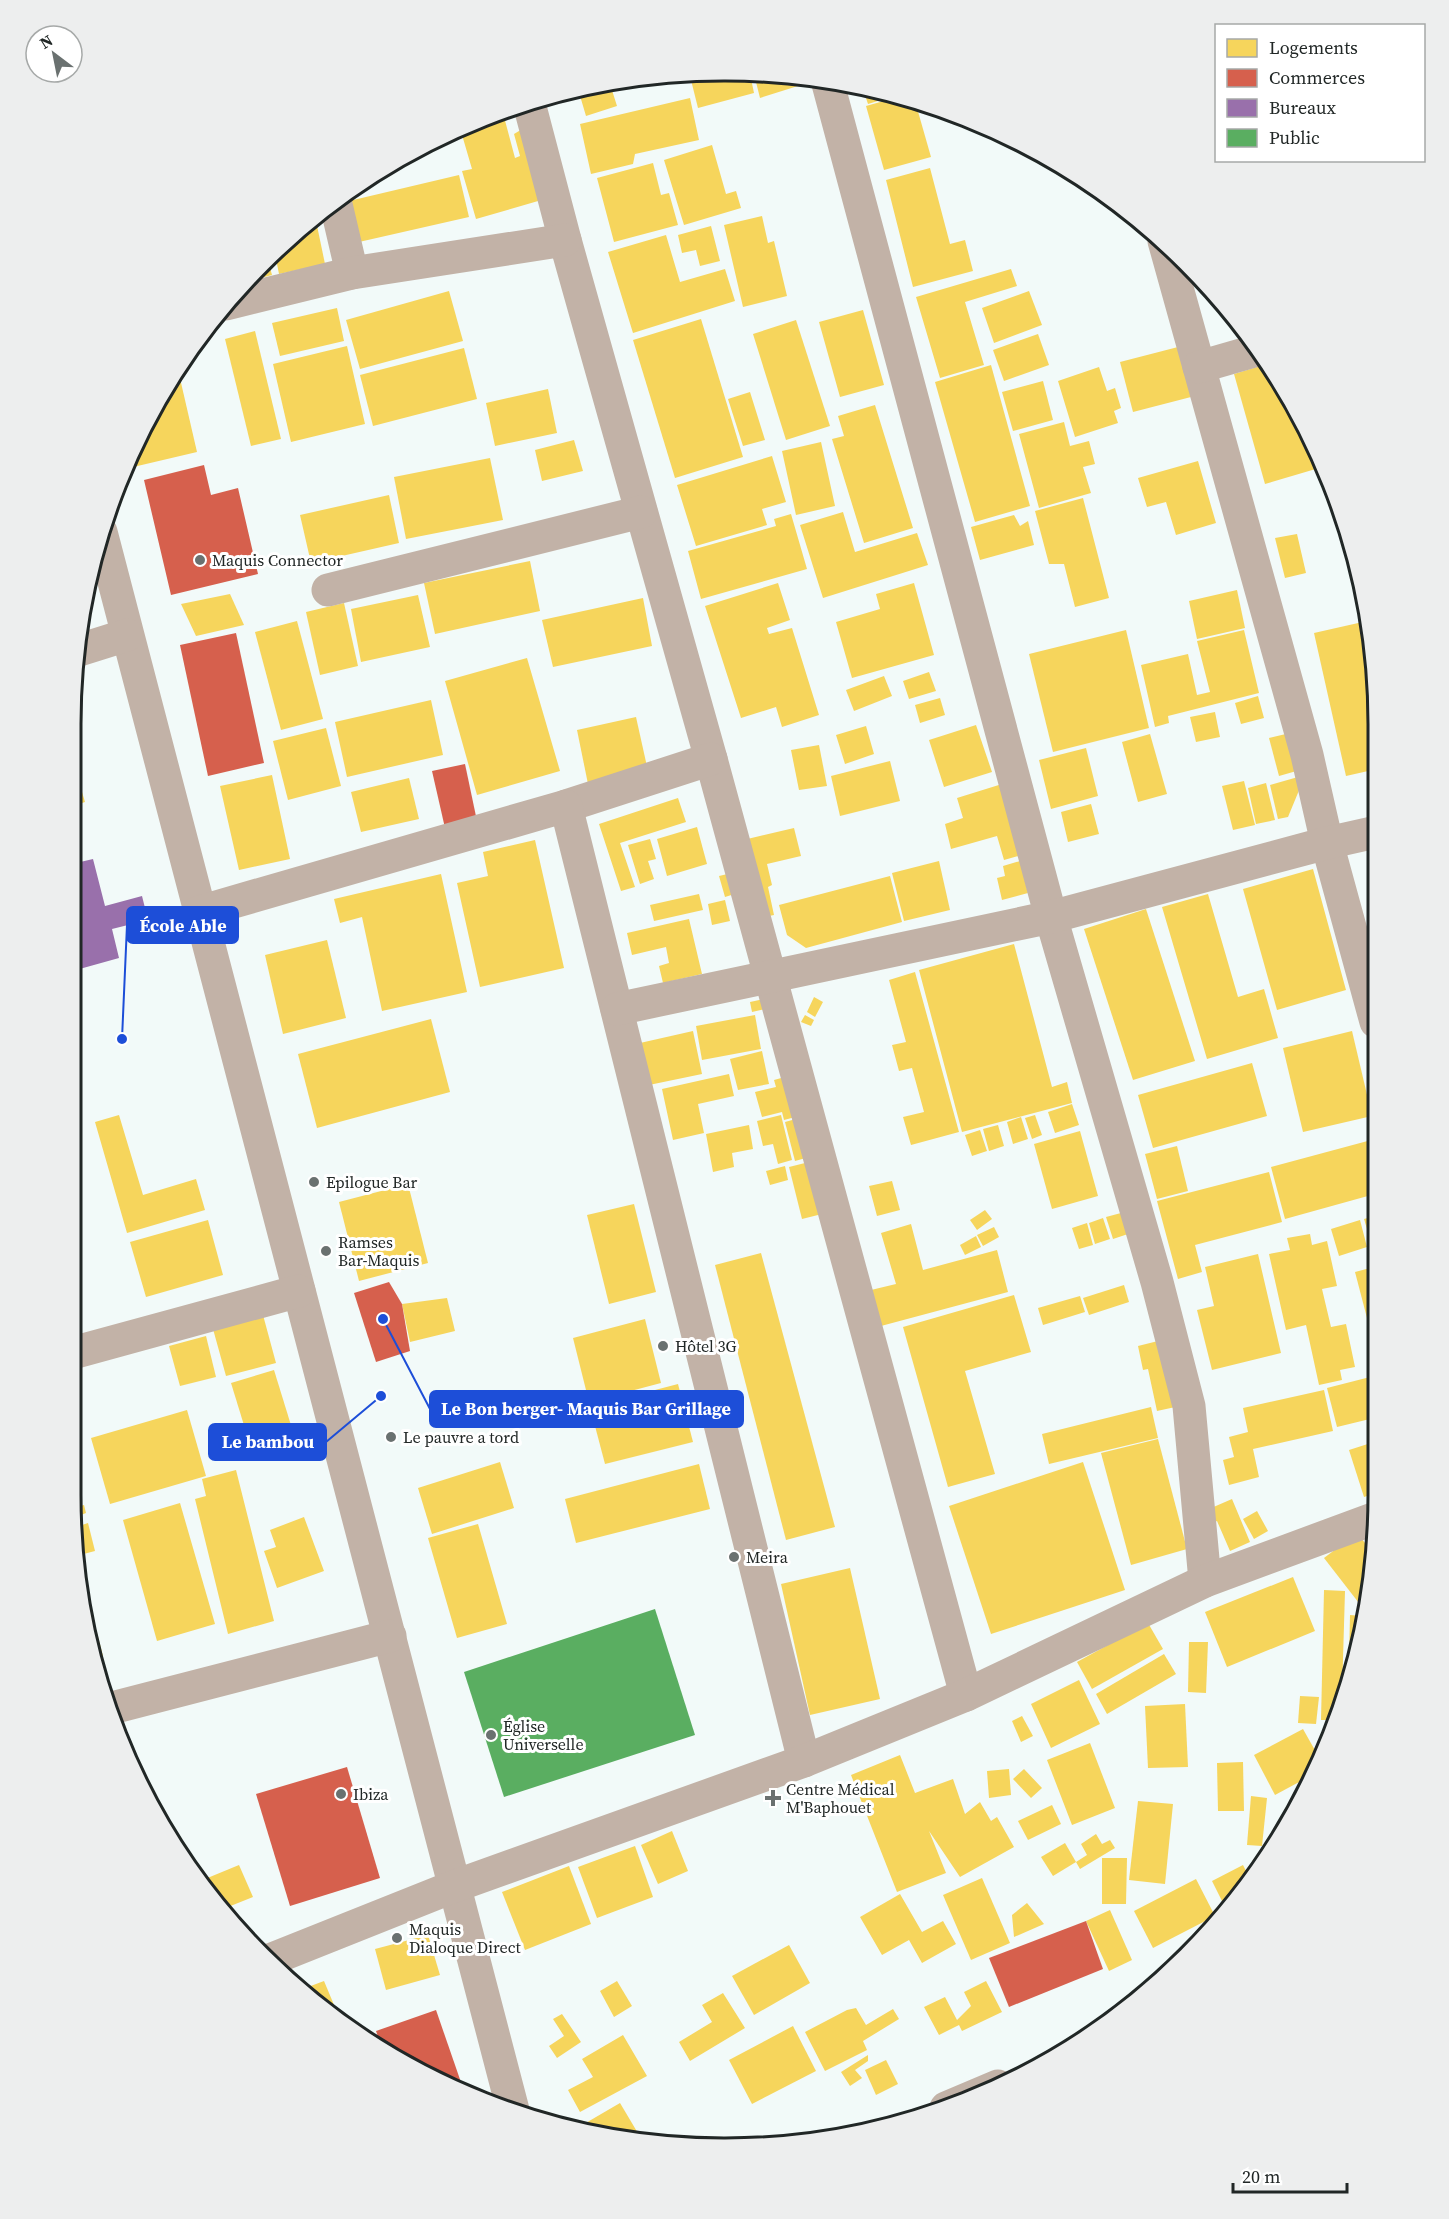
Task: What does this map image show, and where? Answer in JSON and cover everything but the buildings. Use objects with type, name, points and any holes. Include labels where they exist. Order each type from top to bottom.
[{"type":"street","points":[[830,90],[1051,917],[1157,1282],[1189,1406],[1205,1581]]},
{"type":"street","points":[[531,111],[565,240],[711,759],[966,1695]]},
{"type":"street","points":[[337,211],[352,273]]},
{"type":"street","points":[[241,300],[352,273],[565,240]]},
{"type":"street","points":[[1169,259],[1307,755],[1327,843],[1368,994]]},
{"type":"street","points":[[1199,367],[1249,352]]},
{"type":"street","points":[[328,590],[641,512]]},
{"type":"street","points":[[105,550],[511,2101]]},
{"type":"street","points":[[86,648],[127,635]]},
{"type":"street","points":[[200,912],[566,806],[711,759]]},
{"type":"street","points":[[566,806],[804,1761]]},
{"type":"street","points":[[617,1009],[1051,917],[1368,834]]},
{"type":"street","points":[[81,1351],[299,1292]]},
{"type":"street","points":[[277,1957],[455,1886],[804,1761],[966,1695],[1205,1581],[1367,1521]]},
{"type":"street","points":[[117,1707],[390,1636]]},
{"type":"place","name":"Maquis Connector","points":[[200,560]]},
{"type":"place","name":"École Able","points":[[122,1039]]},
{"type":"place","name":"Epilogue Bar","points":[[314,1182]]},
{"type":"place","name":"Ramses Bar-Maquis","points":[[326,1251]]},
{"type":"place","name":"Le Bon berger- Maquis Bar Grillage","points":[[383,1319]]},
{"type":"place","name":"Hôtel 3G","points":[[663,1346]]},
{"type":"place","name":"Le bambou","points":[[381,1396]]},
{"type":"place","name":"Le pauvre a tord","points":[[391,1437]]},
{"type":"place","name":"Meira","points":[[734,1557]]},
{"type":"place","name":"Église Universelle","points":[[491,1735]]},
{"type":"place","name":"Ibiza","points":[[341,1794]]},
{"type":"place","name":"Centre Médical M'Baphouet","points":[[773,1798]]},
{"type":"place","name":"Maquis Dialoque Direct","points":[[397,1938]]}]
